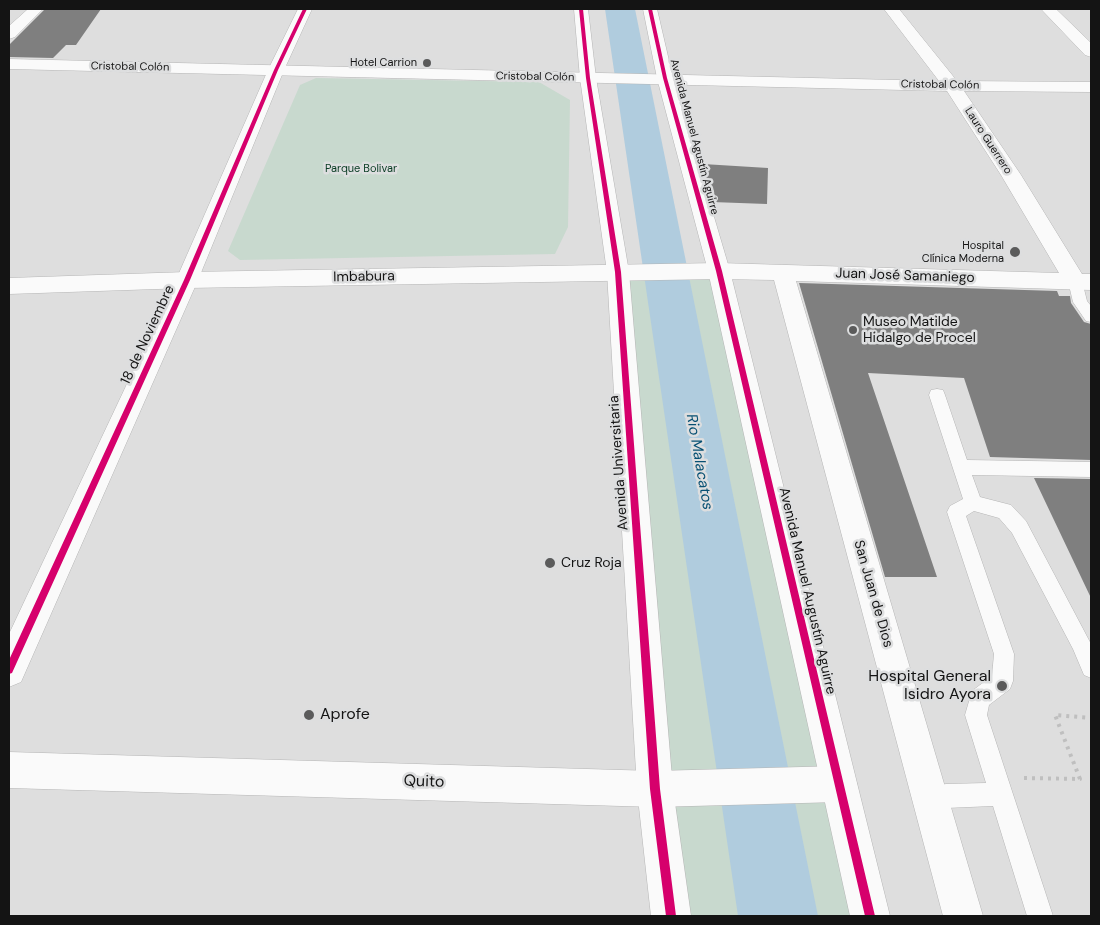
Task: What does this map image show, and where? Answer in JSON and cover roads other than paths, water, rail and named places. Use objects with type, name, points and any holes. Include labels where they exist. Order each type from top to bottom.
[{"type":"street","points":[[9,34],[36,9]]},
{"type":"street","name":"18 de Noviembre","points":[[9,670],[187,280],[276,70],[305,9]]},
{"type":"street","name":"Avenida Universitaria","points":[[582,9],[594,78],[621,271],[666,789],[671,916]]},
{"type":"street","name":"Avenida Manuel Agustín Aguirre","points":[[650,9],[662,78],[715,271]]},
{"type":"street","name":"Lauro Guerrero","points":[[891,9],[952,86],[1082,288]]},
{"type":"street","points":[[1048,9],[1091,52]]},
{"type":"street","name":"Cristobal Colón","points":[[9,64],[952,86],[1091,87]]},
{"type":"street","name":"Imbabura","points":[[9,286],[187,280],[621,271],[715,271]]},
{"type":"street","name":"Juan José Samaniego","points":[[715,271],[1082,288]]},
{"type":"street","name":"Avenida Manuel Augustín Aguirre","points":[[715,271],[827,784],[870,916]]},
{"type":"street","name":"San Juan de Dios","points":[[782,273],[963,916]]},
{"type":"street","name":"Quito","points":[[9,770],[666,789],[827,784]]},
{"type":"lane","points":[[1082,288],[1091,317]]},
{"type":"lane","points":[[1082,288],[1080,312],[1091,330]]},
{"type":"lane","points":[[937,395],[973,503]]},
{"type":"lane","points":[[960,467],[1091,469]]},
{"type":"lane","points":[[1040,916],[976,715],[980,699],[1002,681],[1004,654],[956,512],[973,503],[1005,511],[1019,527],[1080,642],[1091,668]]},
{"type":"lane","points":[[930,799],[998,786]]},
{"type":"waterway","name":"Rio Malacatos","points":[[620,9],[778,916]]},
{"type":"place","name":"Hotel Carrion","points":[[427,63]]},
{"type":"place","name":"Hospital Clínica Moderna","points":[[1015,252]]},
{"type":"place","name":"Museo Matilde Hidalgo de Procel","points":[[853,330]]},
{"type":"place","name":"Cruz Roja","points":[[550,563]]},
{"type":"place","name":"Hospital General Isidro Ayora","points":[[1002,686]]},
{"type":"place","name":"Aprofe","points":[[309,715]]},
{"type":"park label","name":"Parque Bolivar","points":[[361,169]]}]
